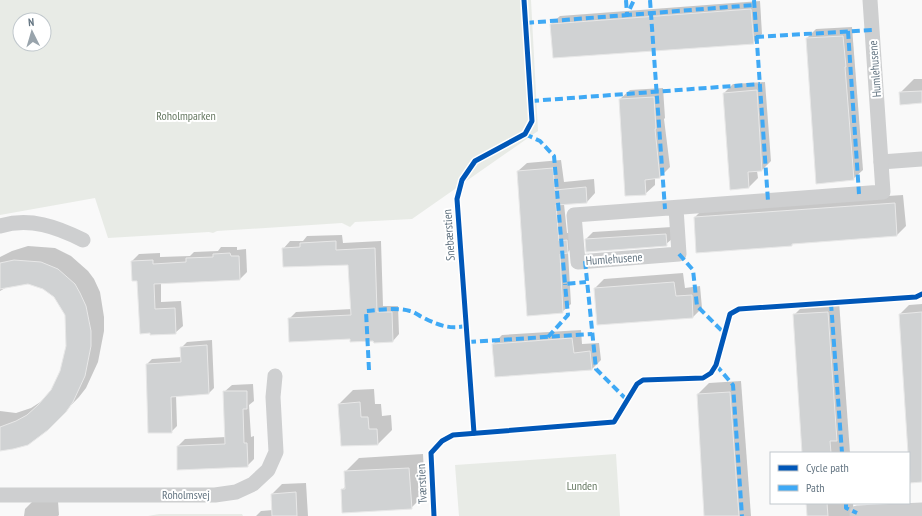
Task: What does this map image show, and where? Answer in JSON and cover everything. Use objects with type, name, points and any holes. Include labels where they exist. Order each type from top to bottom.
[{"type":"street","name":"Humlehusene","points":[[676,208],[679,254],[578,262],[574,216],[676,208],[883,192],[870,0]]},
{"type":"street","points":[[881,162],[922,159]]},
{"type":"street","points":[[0,226],[22,222],[44,224],[83,240]]},
{"type":"street","name":"Roholmsvej","points":[[0,495],[216,495],[236,492],[253,484],[268,470],[276,452],[273,398],[276,376]]},
{"type":"street","points":[[857,516],[857,513],[922,510]]},
{"type":"green space","name":"Roholmparken","points":[[0,0],[531,0],[538,131],[412,219],[355,222],[350,227],[342,223],[217,231],[213,233],[108,238],[95,198],[0,215]]},
{"type":"green space","name":"Lunden","points":[[616,454],[620,516],[459,516],[455,465]]},
{"type":"green space","points":[[159,514],[242,514],[243,516],[148,516]]},
{"type":"building","points":[[751,9],[754,44],[553,58],[550,24]]},
{"type":"building","points":[[843,36],[854,180],[816,184],[806,38]]},
{"type":"building","points":[[757,90],[762,171],[748,172],[749,188],[730,190],[723,93]]},
{"type":"building","points":[[922,91],[922,103],[900,105],[899,92]]},
{"type":"building","points":[[654,97],[655,129],[660,178],[645,180],[646,195],[625,196],[619,99]]},
{"type":"building","points":[[553,168],[555,190],[586,187],[587,203],[556,205],[559,241],[567,240],[568,253],[560,254],[563,313],[527,316],[517,171]]},
{"type":"building","points":[[895,203],[897,236],[696,253],[694,217]]},
{"type":"building","points":[[666,234],[667,246],[586,252],[585,239]]},
{"type":"building","points":[[336,241],[336,250],[375,248],[377,312],[392,312],[393,342],[350,342],[350,339],[289,342],[288,318],[351,315],[348,265],[283,267],[282,248],[300,247],[300,243]]},
{"type":"building","points":[[230,253],[231,256],[239,256],[240,280],[154,284],[155,309],[175,308],[176,334],[140,334],[137,281],[132,281],[131,261],[153,260],[153,264],[186,262],[186,258],[213,257],[213,254]]},
{"type":"building","points":[[14,260],[41,262],[58,269],[75,284],[86,306],[91,331],[91,346],[85,376],[73,402],[66,412],[48,430],[28,445],[0,451],[0,427],[27,415],[51,390],[60,371],[66,346],[65,315],[54,297],[43,289],[28,284],[0,289],[0,263]]},
{"type":"building","points":[[674,282],[676,296],[692,295],[693,318],[597,325],[594,288]]},
{"type":"building","points":[[828,312],[837,441],[830,441],[831,452],[802,452],[793,314]]},
{"type":"building","points":[[922,312],[922,482],[910,483],[910,452],[908,452],[899,314]]},
{"type":"building","points":[[572,338],[574,353],[590,351],[592,370],[495,377],[492,344]]},
{"type":"building","points":[[207,345],[209,394],[171,397],[172,433],[148,433],[146,364],[181,362],[180,347]]},
{"type":"building","points":[[223,391],[247,391],[247,409],[243,409],[244,443],[247,443],[248,467],[177,470],[177,446],[225,444]]},
{"type":"building","points":[[730,392],[739,516],[704,516],[697,394]]},
{"type":"building","points":[[360,402],[361,417],[368,417],[369,429],[377,429],[378,445],[341,446],[338,404]]},
{"type":"building","points":[[409,468],[412,509],[342,513],[341,489],[345,489],[344,471]]},
{"type":"building","points":[[296,492],[297,516],[272,516],[271,494]]},
{"type":"building","points":[[806,504],[827,504],[828,516],[807,516]]},
{"type":"marked path","points":[[626,0],[627,15],[754,5]]},
{"type":"marked path","points":[[526,23],[627,15],[634,0]]},
{"type":"marked path","points":[[650,0],[665,209]]},
{"type":"marked path","points":[[754,0],[768,201]]},
{"type":"marked path","points":[[756,37],[872,30]]},
{"type":"marked path","points":[[848,31],[859,194]]},
{"type":"marked path","points":[[531,101],[760,84]]},
{"type":"marked path","points":[[525,134],[540,141],[554,156],[565,284],[586,282]]},
{"type":"marked path","points":[[679,254],[693,270],[697,306],[725,334]]},
{"type":"marked path","points":[[585,261],[596,369],[627,400]]},
{"type":"marked path","points":[[548,337],[568,315],[565,284]]},
{"type":"marked path","points":[[831,303],[842,452]]},
{"type":"marked path","points":[[369,370],[366,311],[399,309],[412,312],[440,325],[455,327],[466,326]]},
{"type":"marked path","points":[[468,342],[592,334]]},
{"type":"marked path","points":[[716,365],[733,385],[742,516]]},
{"type":"marked path","points":[[846,504],[846,508],[857,513]]},
{"type":"cycle path","name":"Snebærstien","points":[[474,433],[457,199],[462,180],[475,161],[525,134],[532,121],[524,0]]},
{"type":"cycle path","name":"Tværstien","points":[[434,516],[431,453],[442,441],[453,435],[614,422],[637,384],[643,380],[703,378],[711,373],[716,365],[730,314],[739,309],[916,297],[922,294]]}]
